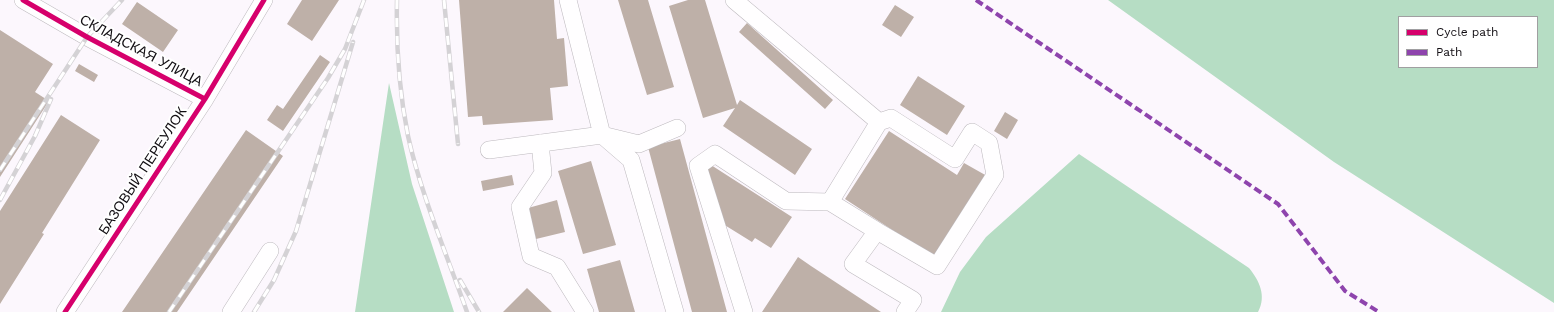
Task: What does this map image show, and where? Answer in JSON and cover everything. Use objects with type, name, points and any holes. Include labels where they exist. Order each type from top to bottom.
[{"type":"street","name":"СКЛАДСКАЯ УЛИЦА","points":[[23,0],[87,37],[205,99]]},
{"type":"street","name":"БАЗОВЫЙ ПЕРЕУЛОК","points":[[65,312],[205,99],[264,0]]},
{"type":"street","points":[[568,0],[602,135],[631,160],[676,312]]},
{"type":"street","points":[[734,0],[879,122]]},
{"type":"street","points":[[744,312],[698,166],[716,154],[786,201],[830,202],[937,266],[995,175],[989,143],[972,132],[955,159],[891,118],[879,122],[830,202]]},
{"type":"street","points":[[489,150],[602,135],[639,144],[678,128]]},
{"type":"street","points":[[540,143],[543,173],[520,207],[531,256],[557,267],[585,312]]},
{"type":"street","points":[[877,231],[853,264],[912,300],[905,312]]},
{"type":"street","points":[[231,312],[270,251]]},
{"type":"green space","points":[[1108,0],[1554,0],[1554,303],[1334,162]]},
{"type":"green space","points":[[389,83],[412,184],[454,312],[355,312]]},
{"type":"green space","points":[[1079,154],[1249,268],[1261,288],[1262,300],[1258,312],[941,312],[960,272],[986,237]]},
{"type":"building","points":[[302,0],[339,0],[312,41],[287,24]]},
{"type":"building","points":[[459,0],[554,0],[557,39],[564,38],[568,86],[550,88],[553,120],[483,125],[482,116],[468,117]]},
{"type":"building","points":[[618,0],[648,0],[674,87],[647,95]]},
{"type":"building","points":[[688,0],[705,0],[737,105],[740,100],[812,149],[795,175],[723,126],[735,108],[703,118],[669,6]]},
{"type":"building","points":[[137,2],[178,30],[163,52],[122,24]]},
{"type":"building","points":[[895,5],[914,17],[901,37],[882,25]]},
{"type":"building","points":[[747,23],[833,100],[825,109],[739,32]]},
{"type":"building","points":[[0,30],[53,64],[35,92],[49,101],[0,177]]},
{"type":"building","points":[[320,55],[330,62],[283,131],[267,120],[277,105],[283,109]]},
{"type":"building","points":[[79,64],[98,75],[94,82],[75,71]]},
{"type":"building","points":[[918,76],[965,106],[947,135],[900,105]]},
{"type":"building","points":[[1005,112],[1018,120],[1007,139],[994,131]]},
{"type":"building","points":[[61,115],[100,140],[0,304],[0,211]]},
{"type":"building","points":[[246,130],[283,156],[177,312],[122,312]]},
{"type":"building","points":[[889,131],[957,175],[964,163],[987,176],[934,259],[845,199]]},
{"type":"building","points":[[680,139],[727,312],[692,312],[648,147]]},
{"type":"building","points":[[591,161],[616,245],[583,254],[558,171]]},
{"type":"building","points":[[711,165],[792,217],[771,248],[755,238],[752,242],[723,224],[706,171]]},
{"type":"building","points":[[512,175],[514,185],[483,191],[481,181]]},
{"type":"building","points":[[557,200],[565,232],[536,239],[528,208]]},
{"type":"building","points":[[798,257],[811,266],[881,312],[762,312]]},
{"type":"building","points":[[620,260],[635,312],[599,312],[587,269]]},
{"type":"building","points":[[527,288],[552,312],[503,312]]},
{"type":"railway","points":[[0,170],[87,37],[122,0]]},
{"type":"railway","points":[[169,312],[328,78],[345,49],[364,0]]},
{"type":"railway","points":[[397,0],[399,68],[402,102],[408,136],[427,203],[467,312]]},
{"type":"railway","points":[[444,0],[458,144]]},
{"type":"railway","points":[[254,312],[274,280],[296,231],[353,42]]},
{"type":"railway","points":[[0,200],[35,136],[51,99]]},
{"type":"railway","points":[[460,280],[479,312]]},
{"type":"marked path","points":[[976,0],[1278,204],[1345,291],[1379,312]]},
{"type":"cycle path","points":[[23,0],[87,37],[205,99]]},
{"type":"cycle path","points":[[65,312],[205,99],[264,0]]}]
